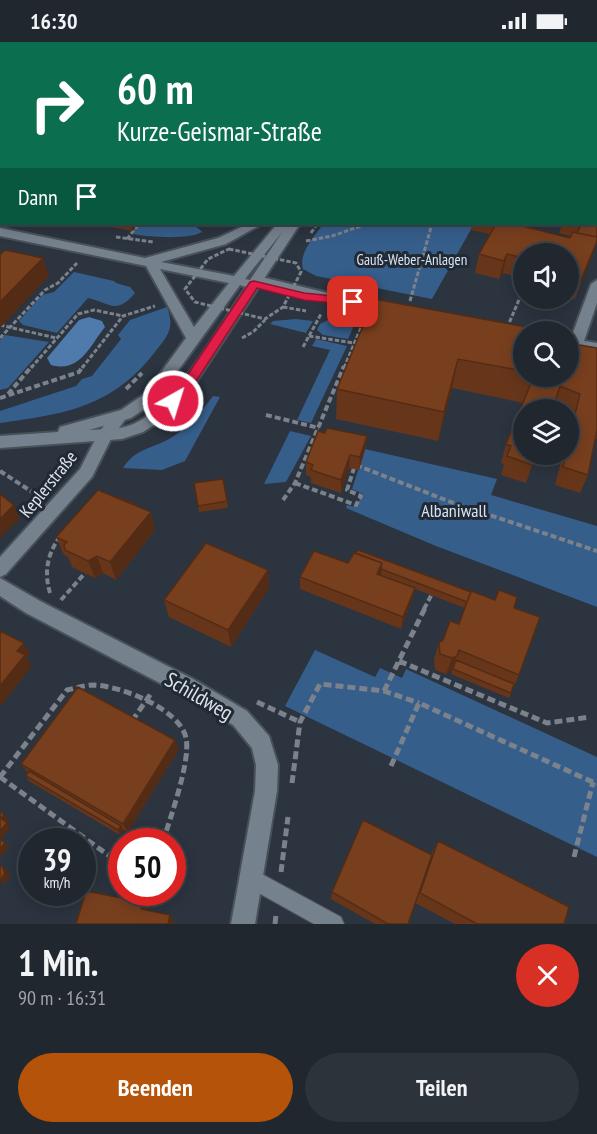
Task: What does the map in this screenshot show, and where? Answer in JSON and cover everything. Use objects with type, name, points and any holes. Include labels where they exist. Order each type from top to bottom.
[{"type":"main road","points":[[149,261],[222,241],[254,225]]},
{"type":"main road","points":[[0,442],[105,436],[138,428],[158,415],[184,389],[283,225]]},
{"type":"main road","points":[[41,438],[119,417],[151,397],[194,339],[248,280],[293,225]]},
{"type":"main road","points":[[0,232],[248,280],[304,297],[332,298],[407,310]]},
{"type":"main road","points":[[149,261],[194,339]]},
{"type":"main road","points":[[579,326],[597,284]]},
{"type":"main road","points":[[579,344],[597,348]]},
{"type":"main road","name":"Keplerstraße","points":[[0,570],[86,473],[105,436],[119,417]]},
{"type":"main road","name":"Schildweg","points":[[0,586],[33,607],[186,686],[240,718],[261,743],[267,765],[266,791],[243,924]]},
{"type":"lane","points":[[251,879],[334,924]]},
{"type":"path","points":[[127,238],[137,225]]},
{"type":"path","points":[[306,241],[332,236],[365,225]]},
{"type":"path","points":[[407,310],[432,225]]},
{"type":"path","points":[[116,237],[162,242]]},
{"type":"path","points":[[0,338],[45,290],[58,283],[66,274]]},
{"type":"path","points":[[283,500],[295,483],[363,321],[374,305]]},
{"type":"path","points":[[6,396],[78,314],[94,310],[123,316],[144,309]]},
{"type":"path","points":[[507,328],[515,309]]},
{"type":"path","points":[[303,347],[321,314]]},
{"type":"path","points":[[0,398],[79,372],[123,316]]},
{"type":"path","points":[[242,338],[253,333],[265,319]]},
{"type":"path","points":[[0,325],[56,338]]},
{"type":"path","points":[[309,336],[354,343]]},
{"type":"path","points":[[125,390],[144,371]]},
{"type":"path","points":[[266,415],[319,428]]},
{"type":"path","points":[[347,463],[448,501],[597,551]]},
{"type":"path","points":[[295,483],[356,504],[361,496],[347,490],[355,465]]},
{"type":"path","points":[[0,471],[45,500]]},
{"type":"path","points":[[59,602],[50,593],[45,577],[54,545],[65,529]]},
{"type":"path","points":[[70,591],[85,573]]},
{"type":"path","points":[[384,691],[437,583]]},
{"type":"path","points":[[399,661],[547,723],[590,717]]},
{"type":"path","points":[[291,791],[300,722],[320,684],[384,691],[419,703],[595,783],[574,857]]},
{"type":"path","points":[[108,856],[0,777],[66,690],[94,685],[117,689],[146,700],[170,715],[184,732],[185,755],[167,828]]},
{"type":"path","points":[[130,723],[156,687]]},
{"type":"path","points":[[391,766],[419,703]]},
{"type":"path","points":[[275,924],[288,814]]},
{"type":"green space","points":[[138,225],[192,225],[202,232],[188,236],[158,237],[132,232]]},
{"type":"green space","name":"Gauß-Weber-Anlagen","points":[[322,225],[473,225],[432,299],[316,276],[303,269],[302,263],[305,251]]},
{"type":"green space","points":[[74,272],[114,281],[130,287],[135,293],[117,306],[88,298],[57,333],[23,325],[19,321],[42,295],[54,292]]},
{"type":"green space","points":[[167,307],[170,326],[167,336],[139,370],[122,385],[86,405],[67,411],[0,423],[0,411],[76,386],[82,379],[92,376],[121,339],[118,335],[130,320]]},
{"type":"green space","points":[[296,319],[313,321],[306,333],[270,324],[273,321]]},
{"type":"green space","points":[[328,320],[349,324],[353,328],[348,339],[323,335],[317,330],[320,324]]},
{"type":"green space","points":[[5,335],[49,342],[8,388],[0,390],[0,340]]},
{"type":"green space","points":[[316,339],[347,346],[311,423],[297,420],[330,350],[312,346]]},
{"type":"green space","points":[[213,396],[220,397],[185,461],[162,470],[123,468],[138,453],[169,439],[182,430]]},
{"type":"green space","points":[[290,431],[311,436],[286,482],[264,484]]},
{"type":"green space","name":"Albaniwall","points":[[365,449],[497,479],[491,495],[597,526],[597,607],[436,546],[346,508],[347,505],[355,507],[363,494],[352,489]]},
{"type":"green space","points":[[315,650],[375,677],[380,668],[402,678],[406,669],[597,757],[597,857],[285,706]]},
{"type":"shaded area","points":[[89,317],[102,321],[105,327],[89,350],[77,362],[61,366],[51,365],[47,358],[79,320]]},
{"type":"building","points":[[495,225],[522,225],[570,238],[573,232],[597,237],[581,280],[579,280],[579,243],[513,243],[513,255],[507,254],[504,261],[479,254]]},
{"type":"building","points":[[581,225],[597,225],[597,237],[577,233]]},
{"type":"building","points":[[5,250],[43,258],[0,302],[0,255]]},
{"type":"building","points":[[374,299],[513,325],[513,369],[458,359],[444,412],[337,389]]},
{"type":"building","points":[[579,345],[597,348],[597,430],[588,475],[563,467],[563,465],[579,465],[580,394],[562,387],[579,387]]},
{"type":"building","points":[[529,387],[560,387],[556,399],[525,399]]},
{"type":"building","points":[[513,427],[513,458],[507,456],[511,446],[506,444]]},
{"type":"building","points":[[327,428],[367,436],[360,457],[350,455],[341,480],[311,470],[313,465],[306,462],[318,431],[325,433]]},
{"type":"building","points":[[223,479],[227,501],[198,506],[194,483]]},
{"type":"building","points":[[98,490],[151,512],[110,562],[97,556],[88,561],[65,550],[64,545],[67,542],[56,537]]},
{"type":"building","points":[[0,494],[14,505],[0,519]]},
{"type":"building","points":[[206,543],[268,570],[228,630],[164,600]]},
{"type":"building","points":[[358,550],[471,592],[467,602],[381,569],[382,563],[356,553]]},
{"type":"building","points":[[314,551],[348,563],[354,553],[382,563],[377,574],[415,588],[403,617],[300,577]]},
{"type":"building","points":[[499,590],[517,597],[514,608],[540,617],[519,675],[459,650],[457,656],[452,658],[440,654],[439,643],[443,640],[450,621],[459,624],[471,591],[495,600]]},
{"type":"building","points":[[0,631],[24,643],[17,651],[25,655],[0,686]]},
{"type":"building","points":[[456,660],[514,684],[511,693],[453,669]]},
{"type":"building","points":[[78,687],[175,740],[123,824],[21,764]]},
{"type":"building","points":[[29,771],[121,826],[115,828],[26,776]]},
{"type":"building","points":[[0,811],[4,815],[1,818],[7,823],[0,831]]},
{"type":"building","points":[[363,820],[432,855],[408,924],[388,924],[332,892]]},
{"type":"building","points":[[0,839],[5,843],[0,849]]},
{"type":"building","points":[[438,841],[569,907],[564,924],[477,924],[420,893]]},
{"type":"building","points":[[2,866],[5,873],[0,881],[0,867]]},
{"type":"building","points":[[96,893],[108,895],[108,906],[142,906],[141,909],[170,915],[168,924],[76,924],[81,906],[96,906]]},
{"type":"route","points":[[173,401],[184,389],[254,285],[304,297],[332,298],[353,302]]}]
